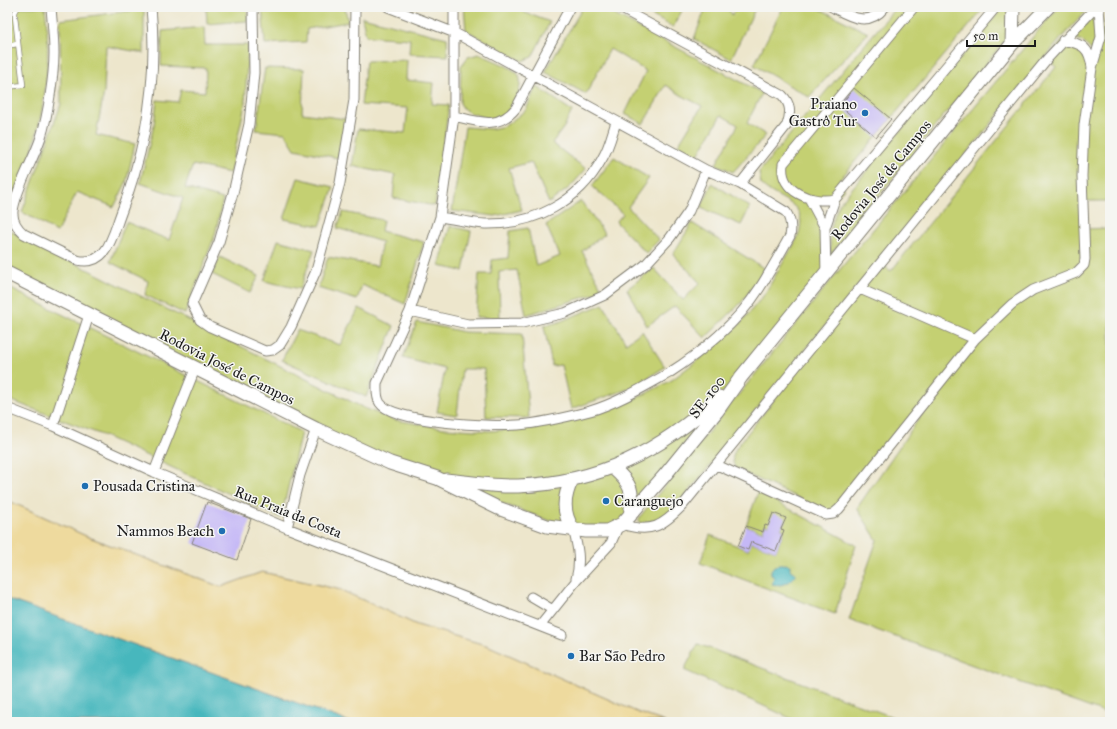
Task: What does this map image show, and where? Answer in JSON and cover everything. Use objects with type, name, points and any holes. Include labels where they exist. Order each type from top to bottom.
[{"type":"main road","points":[[1012,44],[1013,7]]},
{"type":"main road","name":"Rodovia José de Campos","points":[[741,377],[1012,44],[1048,7]]},
{"type":"main road","name":"Rodovia José de Campos","points":[[7,273],[316,429],[390,463],[436,478]]},
{"type":"main road","name":"SE-100","points":[[436,478],[517,486],[572,480],[613,468],[648,452],[673,436],[698,417],[741,377]]},
{"type":"main road","name":"SE-100","points":[[436,478],[498,508],[547,526],[586,532],[608,531],[623,522],[712,416],[741,377]]},
{"type":"main road","points":[[613,468],[626,480],[631,488],[633,499],[623,522]]},
{"type":"main road","points":[[572,480],[565,498],[565,510],[568,522],[573,529]]},
{"type":"street","points":[[51,7],[54,54],[49,98],[42,136],[16,199],[13,211],[14,221],[24,234],[76,260],[85,262],[94,260],[103,254],[110,242],[131,186],[144,141],[149,108],[153,58],[151,7]]},
{"type":"street","points":[[253,7],[254,73],[249,124],[233,193],[218,242],[192,304],[200,320],[210,327],[265,351],[273,350],[286,338],[316,271],[340,183],[354,100],[355,7]]},
{"type":"street","points":[[388,7],[455,33],[706,170],[740,184],[786,212],[792,227],[790,236],[758,290],[734,319],[710,342],[670,372],[629,395],[591,411],[519,425],[479,425],[436,421],[393,413],[381,404],[377,394],[377,383],[410,311],[440,217],[454,116],[455,33],[454,7]]},
{"type":"street","points":[[454,116],[479,122],[493,123],[503,120],[516,108],[570,7]]},
{"type":"street","points":[[618,7],[782,95],[786,100],[790,112],[787,125],[740,184]]},
{"type":"street","points":[[832,7],[852,18],[863,20],[873,17],[885,7]]},
{"type":"street","points":[[835,199],[822,201],[810,200],[788,186],[784,179],[783,164],[914,7]]},
{"type":"street","points":[[826,274],[825,228],[835,199],[996,7]]},
{"type":"street","points":[[540,626],[576,581],[611,542],[623,522],[643,529],[661,524],[670,518],[683,505],[1063,40],[1098,7]]},
{"type":"street","points":[[717,465],[826,515],[833,514],[839,509],[975,339],[1012,304],[1034,290],[1076,274],[1084,265],[1082,169],[1084,126],[1092,68],[1101,37],[1098,7]]},
{"type":"street","points":[[1063,40],[1077,43],[1088,50],[1092,68]]},
{"type":"street","points":[[440,217],[484,224],[508,223],[534,217],[558,206],[582,187],[603,158],[616,122]]},
{"type":"street","points":[[410,311],[468,324],[522,322],[565,313],[605,295],[645,265],[670,238],[689,211],[706,170]]},
{"type":"street","points":[[810,200],[825,228]]},
{"type":"street","points":[[860,290],[975,339]]},
{"type":"street","points":[[53,426],[89,315]]},
{"type":"street","points":[[154,472],[195,369]]},
{"type":"street","name":"Rua Praia da Costa","points":[[7,408],[53,426],[154,472],[287,528],[562,635]]},
{"type":"street","points":[[287,528],[300,475],[316,429]]},
{"type":"street","points":[[573,529],[580,555],[580,565],[576,581]]},
{"type":"street","points":[[531,597],[553,610]]},
{"type":"lane","points":[[7,87],[23,85],[14,12],[18,7]]},
{"type":"lane","points":[[7,46],[17,44]]},
{"type":"green space","points":[[7,7],[45,7],[48,59],[42,111],[36,137],[28,162],[7,210]]},
{"type":"green space","points":[[206,7],[247,7],[248,21],[207,24]]},
{"type":"green space","points":[[262,7],[345,7],[348,22],[307,29],[306,42],[265,44]]},
{"type":"green space","points":[[464,7],[525,7],[523,12],[550,22],[532,57],[522,61],[466,30]]},
{"type":"green space","points":[[583,7],[600,7],[762,93],[747,123],[766,135],[733,172],[716,164],[738,125],[721,115],[698,155],[678,145],[702,106],[666,85],[643,124],[625,114],[646,71],[610,49],[586,94],[545,72]]},
{"type":"green space","points":[[636,7],[684,7],[673,27]]},
{"type":"green space","points":[[706,7],[727,7],[732,15],[736,7],[756,7],[731,59],[694,39]]},
{"type":"green space","points":[[783,7],[816,7],[868,33],[809,97],[754,65]]},
{"type":"green space","points":[[896,7],[985,7],[837,183],[844,189],[835,199],[811,200],[825,228],[826,274],[741,377],[662,444],[699,425],[622,524],[573,529],[390,463],[7,273],[7,229],[364,408],[395,420],[444,428],[489,431],[537,428],[593,415],[637,398],[672,380],[739,325],[764,295],[797,239],[800,226],[800,217],[797,209],[761,184],[759,172]]},
{"type":"green space","points":[[1003,7],[1008,7],[1006,39],[831,254],[831,227],[840,203]]},
{"type":"green space","points":[[1060,7],[1090,7],[1063,36],[676,507],[658,520],[640,523],[638,519],[837,273],[1047,20]]},
{"type":"green space","points":[[1108,7],[1110,7],[1110,201],[1083,201],[1084,229],[1110,228],[1110,715],[849,620],[877,540],[857,508],[958,362],[833,514],[736,469],[733,464],[736,448],[881,264],[891,271],[1056,67],[1047,59],[1063,40],[1090,56],[1098,49]]},
{"type":"green space","points":[[144,9],[144,53],[106,46],[104,92],[96,135],[135,144],[126,183],[114,207],[77,192],[57,232],[22,212],[61,104],[60,20]]},
{"type":"green space","points":[[362,17],[447,38],[448,56],[409,54],[410,39],[366,36]]},
{"type":"green space","points":[[1092,18],[1095,30],[1095,41],[1093,49],[1091,50],[1082,41],[1072,37]]},
{"type":"green space","points":[[204,27],[205,45],[248,45],[245,104],[230,173],[193,165],[185,188],[223,199],[215,235],[185,314],[145,295],[148,281],[110,262],[126,222],[169,240],[183,198],[140,183],[154,125],[157,100],[178,102],[181,90],[205,92],[206,68],[161,66],[162,31]]},
{"type":"green space","points":[[479,54],[511,68],[518,74],[520,79],[519,92],[516,99],[508,111],[498,118],[493,119],[472,113],[465,110],[460,103],[461,66],[468,57]]},
{"type":"green space","points":[[407,60],[406,80],[434,83],[432,104],[449,105],[435,206],[393,198],[395,175],[352,166],[358,129],[405,133],[408,108],[361,105],[366,61]]},
{"type":"green space","points":[[265,68],[304,69],[302,113],[346,119],[338,158],[295,149],[285,133],[256,130]]},
{"type":"green space","points":[[536,86],[572,111],[564,127],[552,143],[586,169],[570,187],[549,203],[531,162],[509,168],[522,210],[495,216],[452,211],[465,127],[491,129],[505,126],[526,110]]},
{"type":"green space","points":[[614,157],[649,178],[628,207],[659,240],[646,253],[616,222],[623,214],[592,186]]},
{"type":"green space","points":[[298,178],[334,187],[320,226],[284,219]]},
{"type":"green space","points":[[712,183],[750,207],[741,225],[701,208]]},
{"type":"green space","points":[[581,201],[605,234],[582,251],[602,289],[598,293],[526,315],[517,270],[499,272],[500,318],[476,317],[479,274],[491,274],[492,260],[508,258],[510,231],[528,228],[536,266],[560,256],[546,225]]},
{"type":"green space","points":[[343,212],[383,220],[381,231],[424,242],[405,304],[362,285],[357,300],[318,288],[328,257],[377,266],[382,242],[337,228]]},
{"type":"green space","points":[[692,223],[765,269],[742,302],[705,338],[675,306],[647,326],[627,289],[654,268],[683,300],[700,283],[673,254]]},
{"type":"green space","points":[[450,226],[471,231],[463,271],[439,266]]},
{"type":"green space","points":[[278,240],[314,250],[300,289],[264,281]]},
{"type":"green space","points":[[220,257],[259,276],[250,293],[212,274]]},
{"type":"green space","points":[[7,287],[301,432],[281,518],[102,435],[7,399]]},
{"type":"green space","points":[[603,304],[626,343],[642,331],[665,367],[631,388],[571,409],[561,365],[552,366],[544,326],[559,322]]},
{"type":"green space","points":[[359,308],[394,326],[366,397],[282,360],[297,330],[340,345]]},
{"type":"green space","points":[[417,322],[464,332],[522,334],[529,418],[486,417],[484,369],[462,369],[457,415],[437,412],[445,369],[403,358]]},
{"type":"green space","points":[[758,492],[856,545],[835,614],[700,563],[710,535],[748,550],[751,542],[776,551],[784,530],[781,529],[785,518],[770,527],[765,525],[763,532],[746,526]]},
{"type":"green space","points":[[698,644],[906,722],[799,722],[684,670]]},
{"type":"sand","points":[[7,500],[86,536],[221,587],[262,572],[341,590],[417,625],[489,646],[639,713],[665,722],[350,722],[7,599]]},
{"type":"water","points":[[785,564],[790,565],[790,570],[796,573],[789,582],[780,585],[772,584],[774,577],[771,575],[771,570],[774,566]]},
{"type":"water","points":[[7,599],[350,722],[7,722]]},
{"type":"building","name":"Praiano Gastrô Tur","points":[[854,88],[891,119],[876,137],[840,106]]},
{"type":"building","name":"Nammos Beach","points":[[207,502],[251,519],[237,560],[192,543]]},
{"type":"building","points":[[773,513],[786,518],[781,529],[784,530],[776,551],[751,542],[748,550],[738,546],[746,526],[763,532],[765,525],[768,526]]},
{"type":"place","name":"Praiano Gastrô Tur","points":[[865,113]]},
{"type":"place","name":"Pousada Cristina","points":[[85,486]]},
{"type":"place","name":"Caranguejo","points":[[606,501]]},
{"type":"place","name":"Nammos Beach","points":[[222,531]]},
{"type":"place","name":"Bar São Pedro","points":[[571,656]]}]
